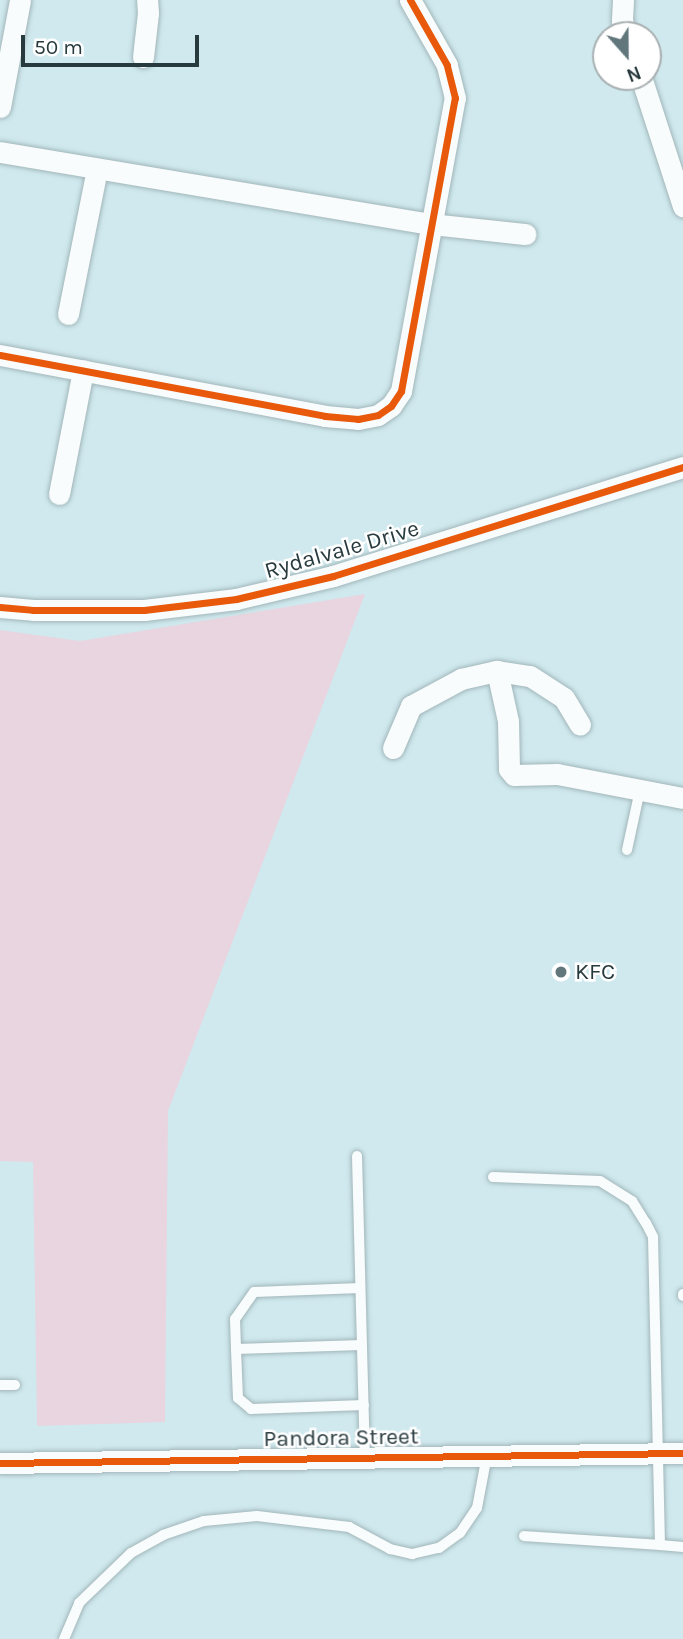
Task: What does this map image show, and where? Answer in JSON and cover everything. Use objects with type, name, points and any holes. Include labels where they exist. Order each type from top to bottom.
[{"type":"street","points":[[0,107],[20,0]]},
{"type":"street","points":[[142,57],[147,0]]},
{"type":"street","points":[[0,355],[325,416],[358,419],[378,415],[391,406],[401,391],[431,224],[454,116],[454,85],[447,65],[410,0]]},
{"type":"street","points":[[622,21],[623,0]]},
{"type":"street","points":[[646,91],[683,206]]},
{"type":"street","points":[[0,152],[431,224],[525,234]]},
{"type":"street","points":[[68,314],[97,169]]},
{"type":"street","points":[[59,494],[83,370]]},
{"type":"street","name":"Rydalvale Drive","points":[[0,607],[33,610],[144,610],[236,599],[334,576],[683,467]]},
{"type":"street","points":[[393,748],[411,706],[461,679],[498,671],[530,676],[564,698],[580,725]]},
{"type":"street","points":[[498,671],[508,721],[509,769],[514,775],[557,774],[683,797]]},
{"type":"street","name":"Pandora Street","points":[[0,1464],[683,1452]]},
{"type":"lane","points":[[627,850],[640,790]]},
{"type":"lane","points":[[357,1156],[365,1457]]},
{"type":"lane","points":[[493,1177],[600,1181],[632,1201],[653,1237],[660,1545]]},
{"type":"lane","points":[[360,1288],[254,1292],[235,1319],[238,1398],[251,1409],[363,1405]]},
{"type":"lane","points":[[236,1349],[362,1345]]},
{"type":"lane","points":[[0,1385],[15,1385]]},
{"type":"lane","points":[[64,1639],[79,1603],[131,1553],[163,1535],[204,1521],[257,1517],[349,1527],[390,1549],[412,1554],[439,1548],[460,1534],[477,1508],[487,1455]]},
{"type":"lane","points":[[524,1536],[683,1547]]},
{"type":"shaded area","points":[[365,594],[168,1111],[165,1422],[37,1426],[33,1162],[0,1161],[0,630],[80,641]]},
{"type":"cycle path","points":[[0,355],[325,416],[358,419],[378,415],[391,406],[401,391],[455,98],[447,65],[410,0]]},
{"type":"cycle path","points":[[0,607],[33,610],[144,610],[236,599],[333,576],[683,467]]},
{"type":"cycle path","points":[[0,1463],[683,1453]]},
{"type":"place","name":"KFC","points":[[561,972]]}]
